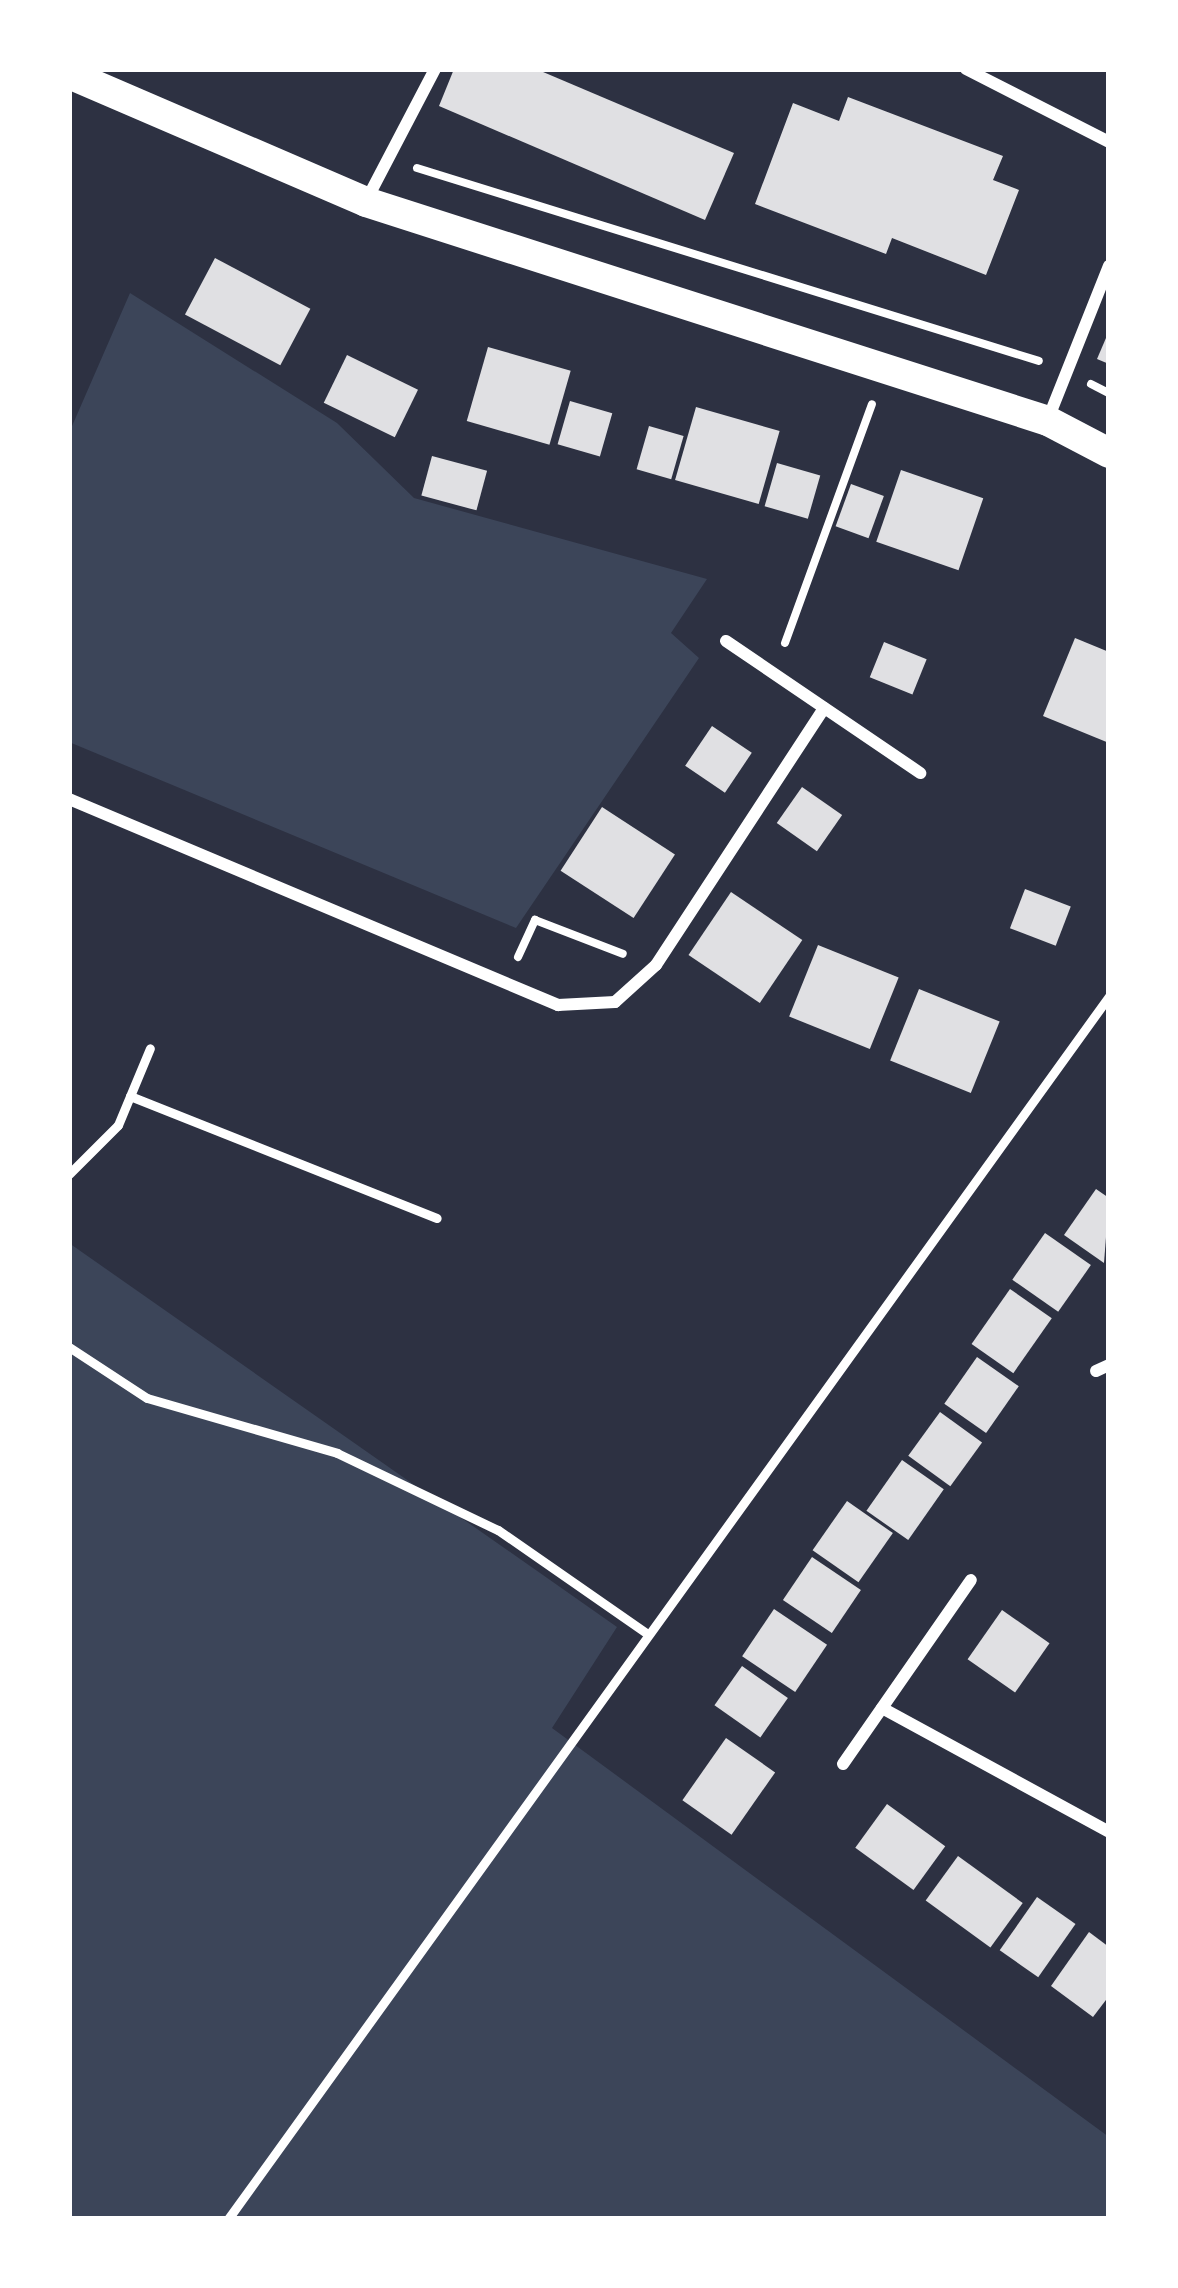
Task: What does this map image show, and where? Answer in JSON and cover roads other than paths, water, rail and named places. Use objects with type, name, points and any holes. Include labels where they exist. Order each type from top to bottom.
[{"type":"main road","points":[[69,74],[366,202],[1048,421],[1109,453]]},
{"type":"street","points":[[366,202],[435,69]]},
{"type":"street","points":[[966,69],[1109,142]]},
{"type":"street","points":[[1048,421],[1109,266]]},
{"type":"street","points":[[726,641],[920,773]]},
{"type":"street","points":[[69,799],[558,1005],[615,1002],[656,965],[824,708]]},
{"type":"street","points":[[843,1764],[971,1580]]},
{"type":"street","points":[[882,1708],[1109,1832]]},
{"type":"lane","points":[[228,2219],[645,1632],[1109,996]]},
{"type":"lane","points":[[69,1174],[118,1125],[150,1048]]},
{"type":"lane","points":[[130,1096],[437,1218]]},
{"type":"lane","points":[[69,1347],[147,1398],[337,1453],[498,1530],[645,1632]]}]
